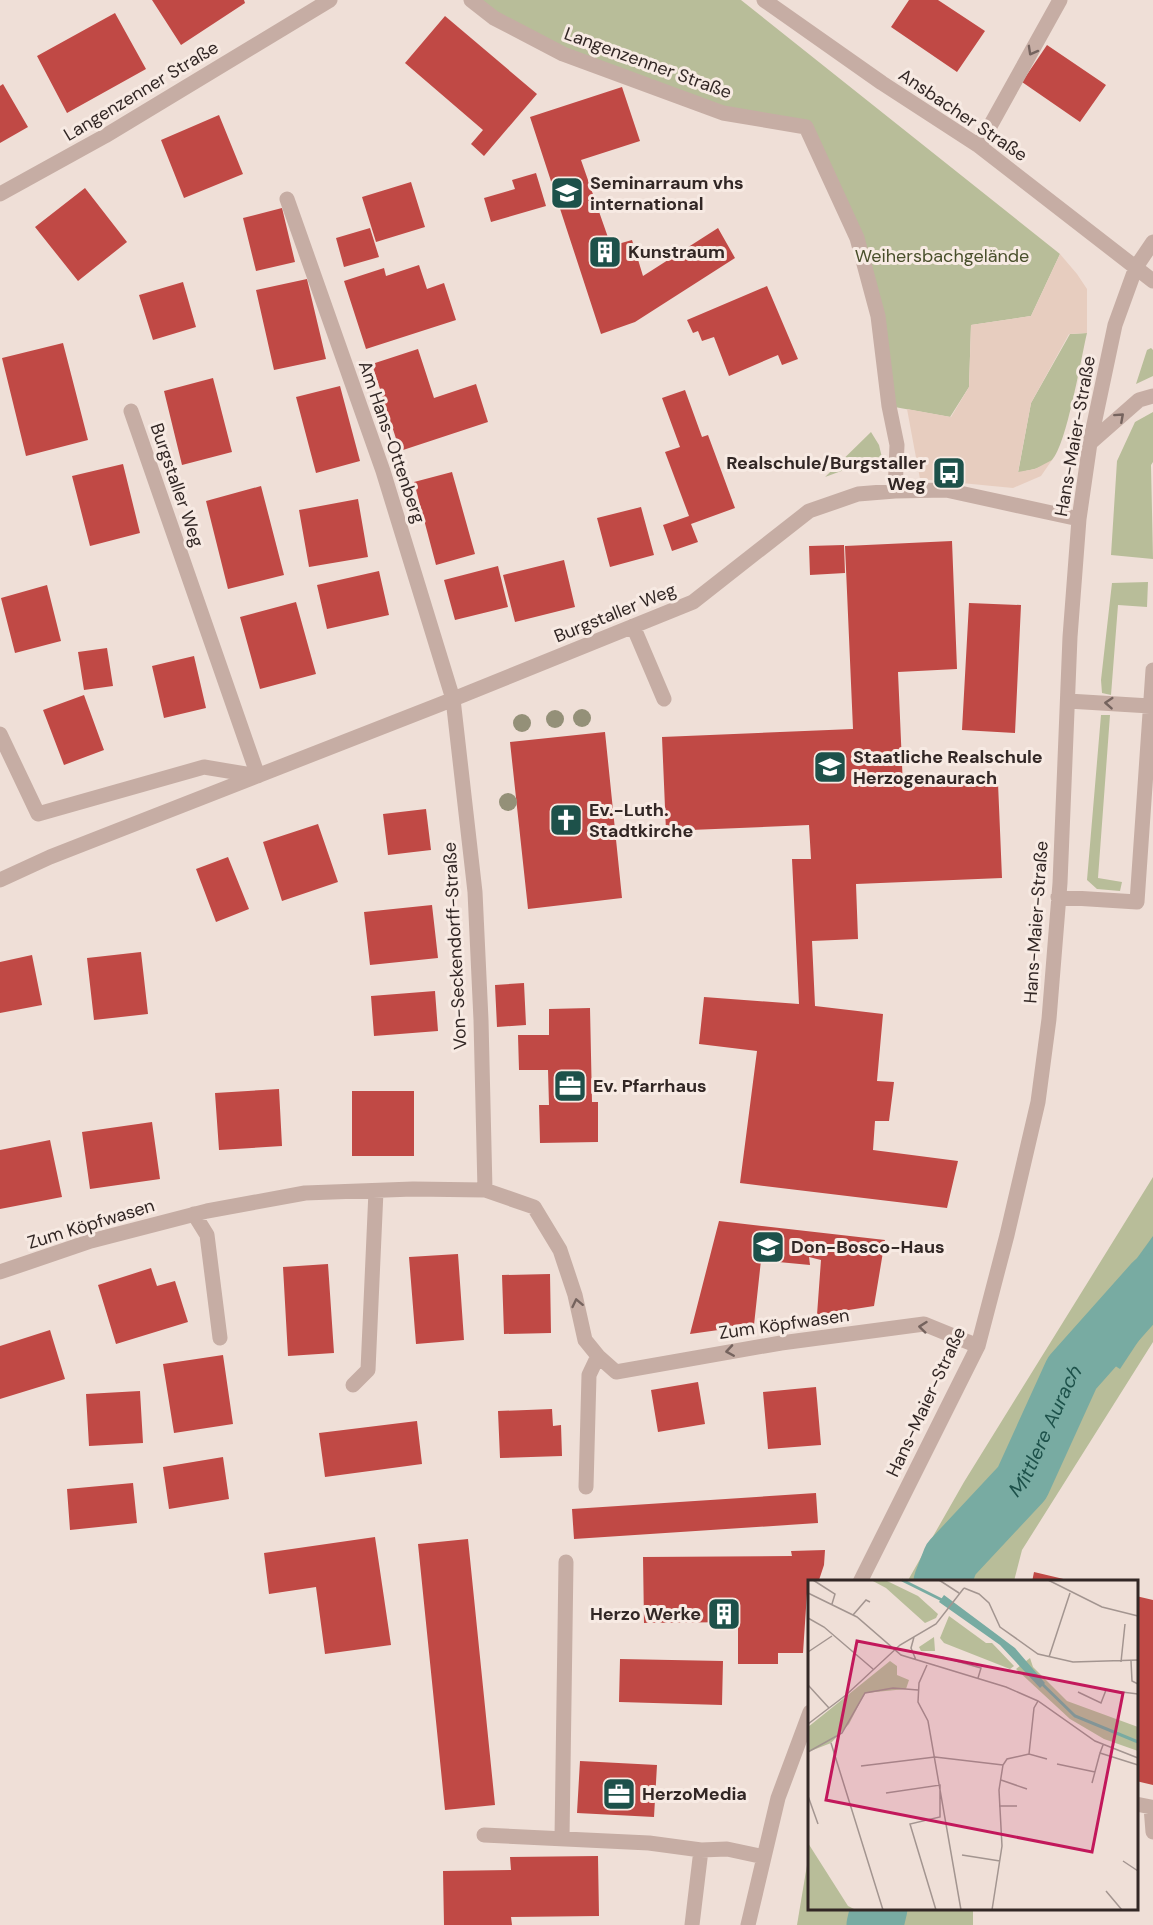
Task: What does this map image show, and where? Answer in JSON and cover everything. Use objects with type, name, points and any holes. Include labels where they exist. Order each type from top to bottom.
[{"type":"street","name":"Langenzenner Straße","points":[[0,194],[105,136],[330,0]]},
{"type":"street","name":"Langenzenner Straße","points":[[471,0],[494,18],[563,54],[723,113],[806,127],[857,238],[878,316],[889,406],[897,445],[895,491]]},
{"type":"street","name":"Ansbacher Straße","points":[[764,0],[882,83],[979,146],[1153,281]]},
{"type":"street","points":[[979,146],[1060,0]]},
{"type":"street","name":"Am Hans-Ottenberg","points":[[287,199],[382,471],[453,699]]},
{"type":"street","name":"Hans-Maier-Straße","points":[[861,1580],[978,1346],[1038,1102],[1049,1018],[1060,884],[1070,637],[1079,519],[1090,443],[1114,325],[1136,267],[1153,242]]},
{"type":"street","points":[[1090,443],[1139,400],[1153,396]]},
{"type":"street","name":"Burgstaller Weg","points":[[131,411],[258,776]]},
{"type":"street","name":"Burgstaller Weg","points":[[0,880],[50,857],[693,602],[809,511],[858,494],[945,490],[1079,519]]},
{"type":"street","points":[[633,626],[664,699]]},
{"type":"street","points":[[1058,897],[1137,902],[1153,670]]},
{"type":"street","name":"Von-Seckendorff-Straße","points":[[453,699],[475,892],[485,1191]]},
{"type":"street","points":[[1068,700],[1150,706]]},
{"type":"street","points":[[0,734],[38,814],[204,767],[258,776]]},
{"type":"street","name":"Zum Köpfwasen","points":[[0,1272],[91,1241],[194,1214],[305,1193],[413,1189],[485,1191],[534,1207],[560,1250],[575,1295],[585,1340],[598,1356],[616,1371],[781,1343],[924,1324],[978,1346]]},
{"type":"street","points":[[353,1385],[368,1370],[376,1191]]},
{"type":"street","points":[[194,1214],[207,1235],[220,1338]]},
{"type":"street","points":[[586,1487],[589,1376],[598,1356]]},
{"type":"street","points":[[562,1838],[566,1562]]},
{"type":"street","points":[[748,1925],[778,1798],[808,1717]]},
{"type":"street","points":[[1138,1804],[1151,1807],[1153,1832]]},
{"type":"street","points":[[484,1834],[649,1843],[701,1850],[727,1849],[764,1857]]},
{"type":"street","points":[[692,1925],[701,1850]]},
{"type":"green space","name":"Weihersbachgelände","points":[[471,0],[741,0],[1060,254],[1031,316],[971,325],[969,387],[950,417],[889,406],[857,238],[806,127],[723,113],[563,54]]},
{"type":"green space","points":[[1087,333],[1068,419],[1058,451],[1045,465],[1018,473],[1031,403],[1070,334]]},
{"type":"green space","points":[[1151,348],[1153,350],[1153,376],[1136,384],[1147,350]]},
{"type":"green space","points":[[1153,412],[1153,462],[1151,465],[1153,559],[1111,555],[1117,461],[1135,422]]},
{"type":"green space","points":[[871,432],[879,445],[883,462],[855,466],[825,477]]},
{"type":"green space","points":[[1148,582],[1147,607],[1118,605],[1111,695],[1102,693],[1101,680],[1112,583]]},
{"type":"green space","points":[[1101,715],[1110,715],[1098,878],[1122,882],[1120,891],[1097,889],[1087,880]]},
{"type":"green space","points":[[1153,1177],[1153,1342],[1022,1550],[1014,1580],[908,1580],[964,1482]]},
{"type":"green space","points":[[808,1859],[808,1910],[973,1910],[973,1925],[797,1925]]},
{"type":"shaded area","points":[[1060,254],[1087,289],[1087,333],[1069,334],[1031,403],[1018,472],[1035,469],[1052,460],[1041,476],[1013,488],[920,479],[907,409],[951,417],[969,387],[971,325],[1031,316]]},
{"type":"water","points":[[1153,1236],[1153,1319],[1120,1369],[1077,1341]]},
{"type":"building","points":[[152,0],[244,0],[245,3],[181,45]]},
{"type":"building","points":[[909,0],[938,0],[985,31],[957,72],[891,27]]},
{"type":"building","points":[[115,13],[146,69],[67,113],[37,56]]},
{"type":"building","points":[[445,16],[537,94],[484,156],[471,144],[483,130],[405,63]]},
{"type":"building","points":[[1047,45],[1106,85],[1080,122],[1022,82]]},
{"type":"building","points":[[3,84],[28,127],[0,143],[0,86]]},
{"type":"building","name":"Kunstraum","points":[[622,87],[640,141],[581,160],[611,246],[632,240],[643,276],[718,228],[735,258],[635,322],[601,334],[530,117]]},
{"type":"building","points":[[219,115],[243,174],[184,198],[161,140]]},
{"type":"building","points":[[536,173],[546,206],[491,222],[484,198],[515,189],[512,180]]},
{"type":"building","points":[[411,182],[425,227],[376,242],[362,197]]},
{"type":"building","points":[[85,188],[127,242],[78,281],[35,227]]},
{"type":"building","points":[[282,208],[295,262],[256,271],[243,218]]},
{"type":"building","points":[[370,228],[379,257],[344,267],[336,238]]},
{"type":"building","points":[[419,265],[427,289],[444,283],[456,320],[366,349],[344,281],[384,268],[386,276]]},
{"type":"building","points":[[307,279],[326,359],[274,370],[256,290]]},
{"type":"building","points":[[183,282],[196,327],[153,340],[139,295]]},
{"type":"building","points":[[767,286],[798,359],[782,365],[778,355],[729,376],[714,337],[702,341],[698,331],[693,333],[687,320]]},
{"type":"building","points":[[63,343],[88,440],[26,456],[2,358]]},
{"type":"building","points":[[418,349],[434,398],[476,384],[488,422],[400,451],[372,364]]},
{"type":"building","points":[[213,378],[232,452],[182,465],[164,391]]},
{"type":"building","points":[[340,386],[360,461],[316,473],[296,397]]},
{"type":"building","points":[[685,390],[702,437],[708,435],[735,508],[691,524],[698,542],[672,551],[663,525],[689,516],[665,452],[680,447],[662,398]]},
{"type":"building","points":[[123,464],[140,533],[90,546],[72,476]]},
{"type":"building","points":[[452,472],[475,554],[436,565],[414,482]]},
{"type":"building","points":[[261,486],[284,575],[228,589],[206,501]]},
{"type":"building","points":[[358,499],[368,557],[309,567],[299,510]]},
{"type":"building","points":[[641,507],[654,555],[610,567],[597,518]]},
{"type":"building","name":"Staatliche Realschule Herzogenaurach","points":[[952,541],[957,669],[898,672],[903,787],[998,783],[1002,878],[856,884],[858,939],[812,941],[815,1006],[883,1014],[877,1081],[894,1082],[889,1121],[875,1121],[873,1150],[958,1161],[947,1208],[740,1183],[757,1051],[699,1044],[704,997],[799,1004],[792,859],[811,859],[809,825],[666,831],[662,737],[853,729],[845,546]]},
{"type":"building","points":[[844,545],[845,573],[810,575],[809,546]]},
{"type":"building","points":[[564,560],[575,607],[515,622],[503,575]]},
{"type":"building","points":[[498,566],[508,607],[455,620],[444,580]]},
{"type":"building","points":[[379,571],[389,615],[327,629],[317,585]]},
{"type":"building","points":[[47,585],[61,641],[15,653],[1,598]]},
{"type":"building","points":[[296,602],[316,674],[260,689],[240,617]]},
{"type":"building","points":[[969,603],[1021,605],[1015,733],[962,730]]},
{"type":"building","points":[[107,648],[113,686],[84,690],[78,652]]},
{"type":"building","points":[[194,656],[206,708],[164,718],[152,666]]},
{"type":"building","points":[[84,695],[104,750],[64,765],[43,710]]},
{"type":"building","name":"Ev.-Luth. Stadtkirche","points":[[605,732],[622,898],[528,909],[510,742]]},
{"type":"building","points":[[426,809],[431,850],[388,855],[383,814]]},
{"type":"building","points":[[318,824],[338,882],[282,901],[263,842]]},
{"type":"building","points":[[228,857],[249,909],[216,922],[196,869]]},
{"type":"building","points":[[432,905],[438,958],[370,965],[364,912]]},
{"type":"building","points":[[141,952],[148,1014],[94,1020],[87,958]]},
{"type":"building","points":[[32,955],[42,1005],[0,1013],[0,962]]},
{"type":"building","points":[[524,983],[526,1025],[497,1027],[495,985]]},
{"type":"building","points":[[435,991],[438,1031],[374,1036],[371,996]]},
{"type":"building","name":"Ev. Pfarrhaus","points":[[590,1008],[592,1102],[598,1102],[598,1142],[540,1143],[539,1105],[549,1105],[548,1070],[519,1070],[518,1035],[549,1035],[549,1009]]},
{"type":"building","points":[[279,1089],[282,1146],[219,1150],[215,1093]]},
{"type":"building","points":[[352,1091],[414,1091],[414,1156],[352,1156]]},
{"type":"building","points":[[152,1122],[160,1179],[90,1189],[82,1132]]},
{"type":"building","points":[[50,1140],[62,1197],[0,1209],[0,1150]]},
{"type":"building","points":[[719,1221],[885,1240],[874,1306],[817,1315],[821,1260],[809,1257],[810,1265],[768,1261],[769,1252],[762,1251],[754,1325],[690,1334]]},
{"type":"building","points":[[458,1254],[464,1340],[416,1344],[409,1257]]},
{"type":"building","points":[[328,1264],[334,1353],[288,1356],[283,1267]]},
{"type":"building","points":[[151,1268],[157,1286],[175,1281],[188,1322],[116,1344],[98,1285]]},
{"type":"building","points":[[550,1274],[551,1333],[504,1334],[502,1275]]},
{"type":"building","points":[[50,1330],[65,1379],[0,1399],[0,1346]]},
{"type":"building","points":[[223,1355],[233,1424],[174,1433],[163,1364]]},
{"type":"building","points":[[698,1382],[705,1424],[658,1432],[651,1390]]},
{"type":"building","points":[[816,1387],[821,1445],[768,1449],[763,1392]]},
{"type":"building","points":[[140,1391],[143,1443],[89,1446],[86,1394]]},
{"type":"building","points":[[552,1409],[553,1426],[561,1425],[562,1456],[500,1458],[498,1411]]},
{"type":"building","points":[[417,1421],[422,1464],[325,1477],[319,1433]]},
{"type":"building","points":[[223,1457],[229,1499],[169,1509],[163,1467]]},
{"type":"building","points":[[133,1483],[137,1523],[70,1530],[67,1489]]},
{"type":"building","points":[[816,1493],[818,1523],[574,1539],[572,1509]]},
{"type":"building","points":[[375,1537],[391,1645],[325,1654],[316,1587],[269,1594],[264,1553]]},
{"type":"building","points":[[468,1539],[495,1805],[445,1810],[418,1544]]},
{"type":"building","name":"Herzo Werke","points":[[825,1550],[824,1565],[819,1580],[808,1580],[803,1653],[778,1653],[778,1664],[738,1664],[738,1622],[644,1623],[643,1557],[792,1556],[791,1551]]},
{"type":"building","points":[[1034,1572],[1068,1580],[1032,1580]]},
{"type":"building","points":[[1138,1596],[1153,1600],[1153,1785],[1138,1781]]},
{"type":"building","points":[[620,1659],[723,1661],[722,1705],[619,1702]]},
{"type":"building","points":[[580,1761],[657,1765],[654,1817],[577,1813]]},
{"type":"building","points":[[598,1856],[599,1916],[511,1917],[512,1925],[444,1925],[443,1871],[511,1870],[510,1857]]},
{"type":"waterway","name":"Mittlere Aurach","points":[[943,1580],[951,1559],[1022,1483],[1072,1373],[1153,1282]]},
{"type":"waterway","name":"Mittlere Aurach","points":[[875,1925],[879,1910]]},
{"type":"place","name":"Seminarraum vhs international","points":[[567,193]]},
{"type":"place","name":"Kunstraum","points":[[605,252]]},
{"type":"place","name":"Realschule/Burgstaller Weg","points":[[949,473]]},
{"type":"place","name":"Staatliche Realschule Herzogenaurach","points":[[830,767]]},
{"type":"place","name":"Ev.-Luth. Stadtkirche","points":[[566,820]]},
{"type":"place","name":"Ev. Pfarrhaus","points":[[570,1086]]},
{"type":"place","name":"Don-Bosco-Haus","points":[[768,1247]]},
{"type":"place","name":"Herzo Werke","points":[[724,1614]]},
{"type":"place","name":"HerzoMedia","points":[[619,1794]]}]
